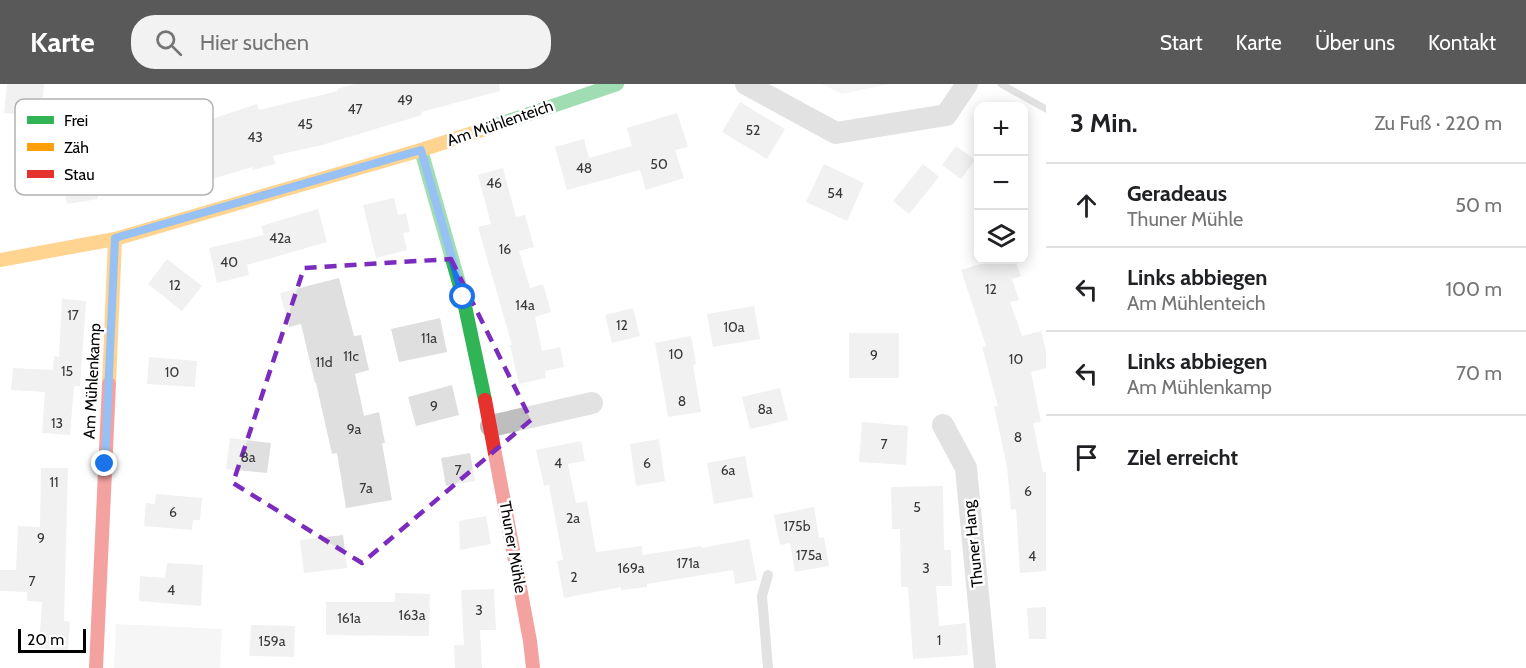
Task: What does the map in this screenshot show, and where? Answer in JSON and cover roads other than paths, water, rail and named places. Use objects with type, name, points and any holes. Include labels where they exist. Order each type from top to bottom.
[{"type":"street","name":"Am Mühlenteich","points":[[0,260],[115,238],[421,150],[616,84]]},
{"type":"street","points":[[746,84],[836,133],[946,116],[967,84]]},
{"type":"street","name":"Thuner Mühle","points":[[421,150],[463,297],[491,426],[533,668]]},
{"type":"street","name":"Am Mühlenkamp","points":[[96,668],[115,238]]},
{"type":"street","points":[[491,426],[592,403]]},
{"type":"street","name":"Thuner Hang","points":[[943,425],[966,468],[985,668]]},
{"type":"lane","points":[[768,575],[762,596],[768,668]]},
{"type":"waterway","points":[[1001,84],[1046,109]]}]
